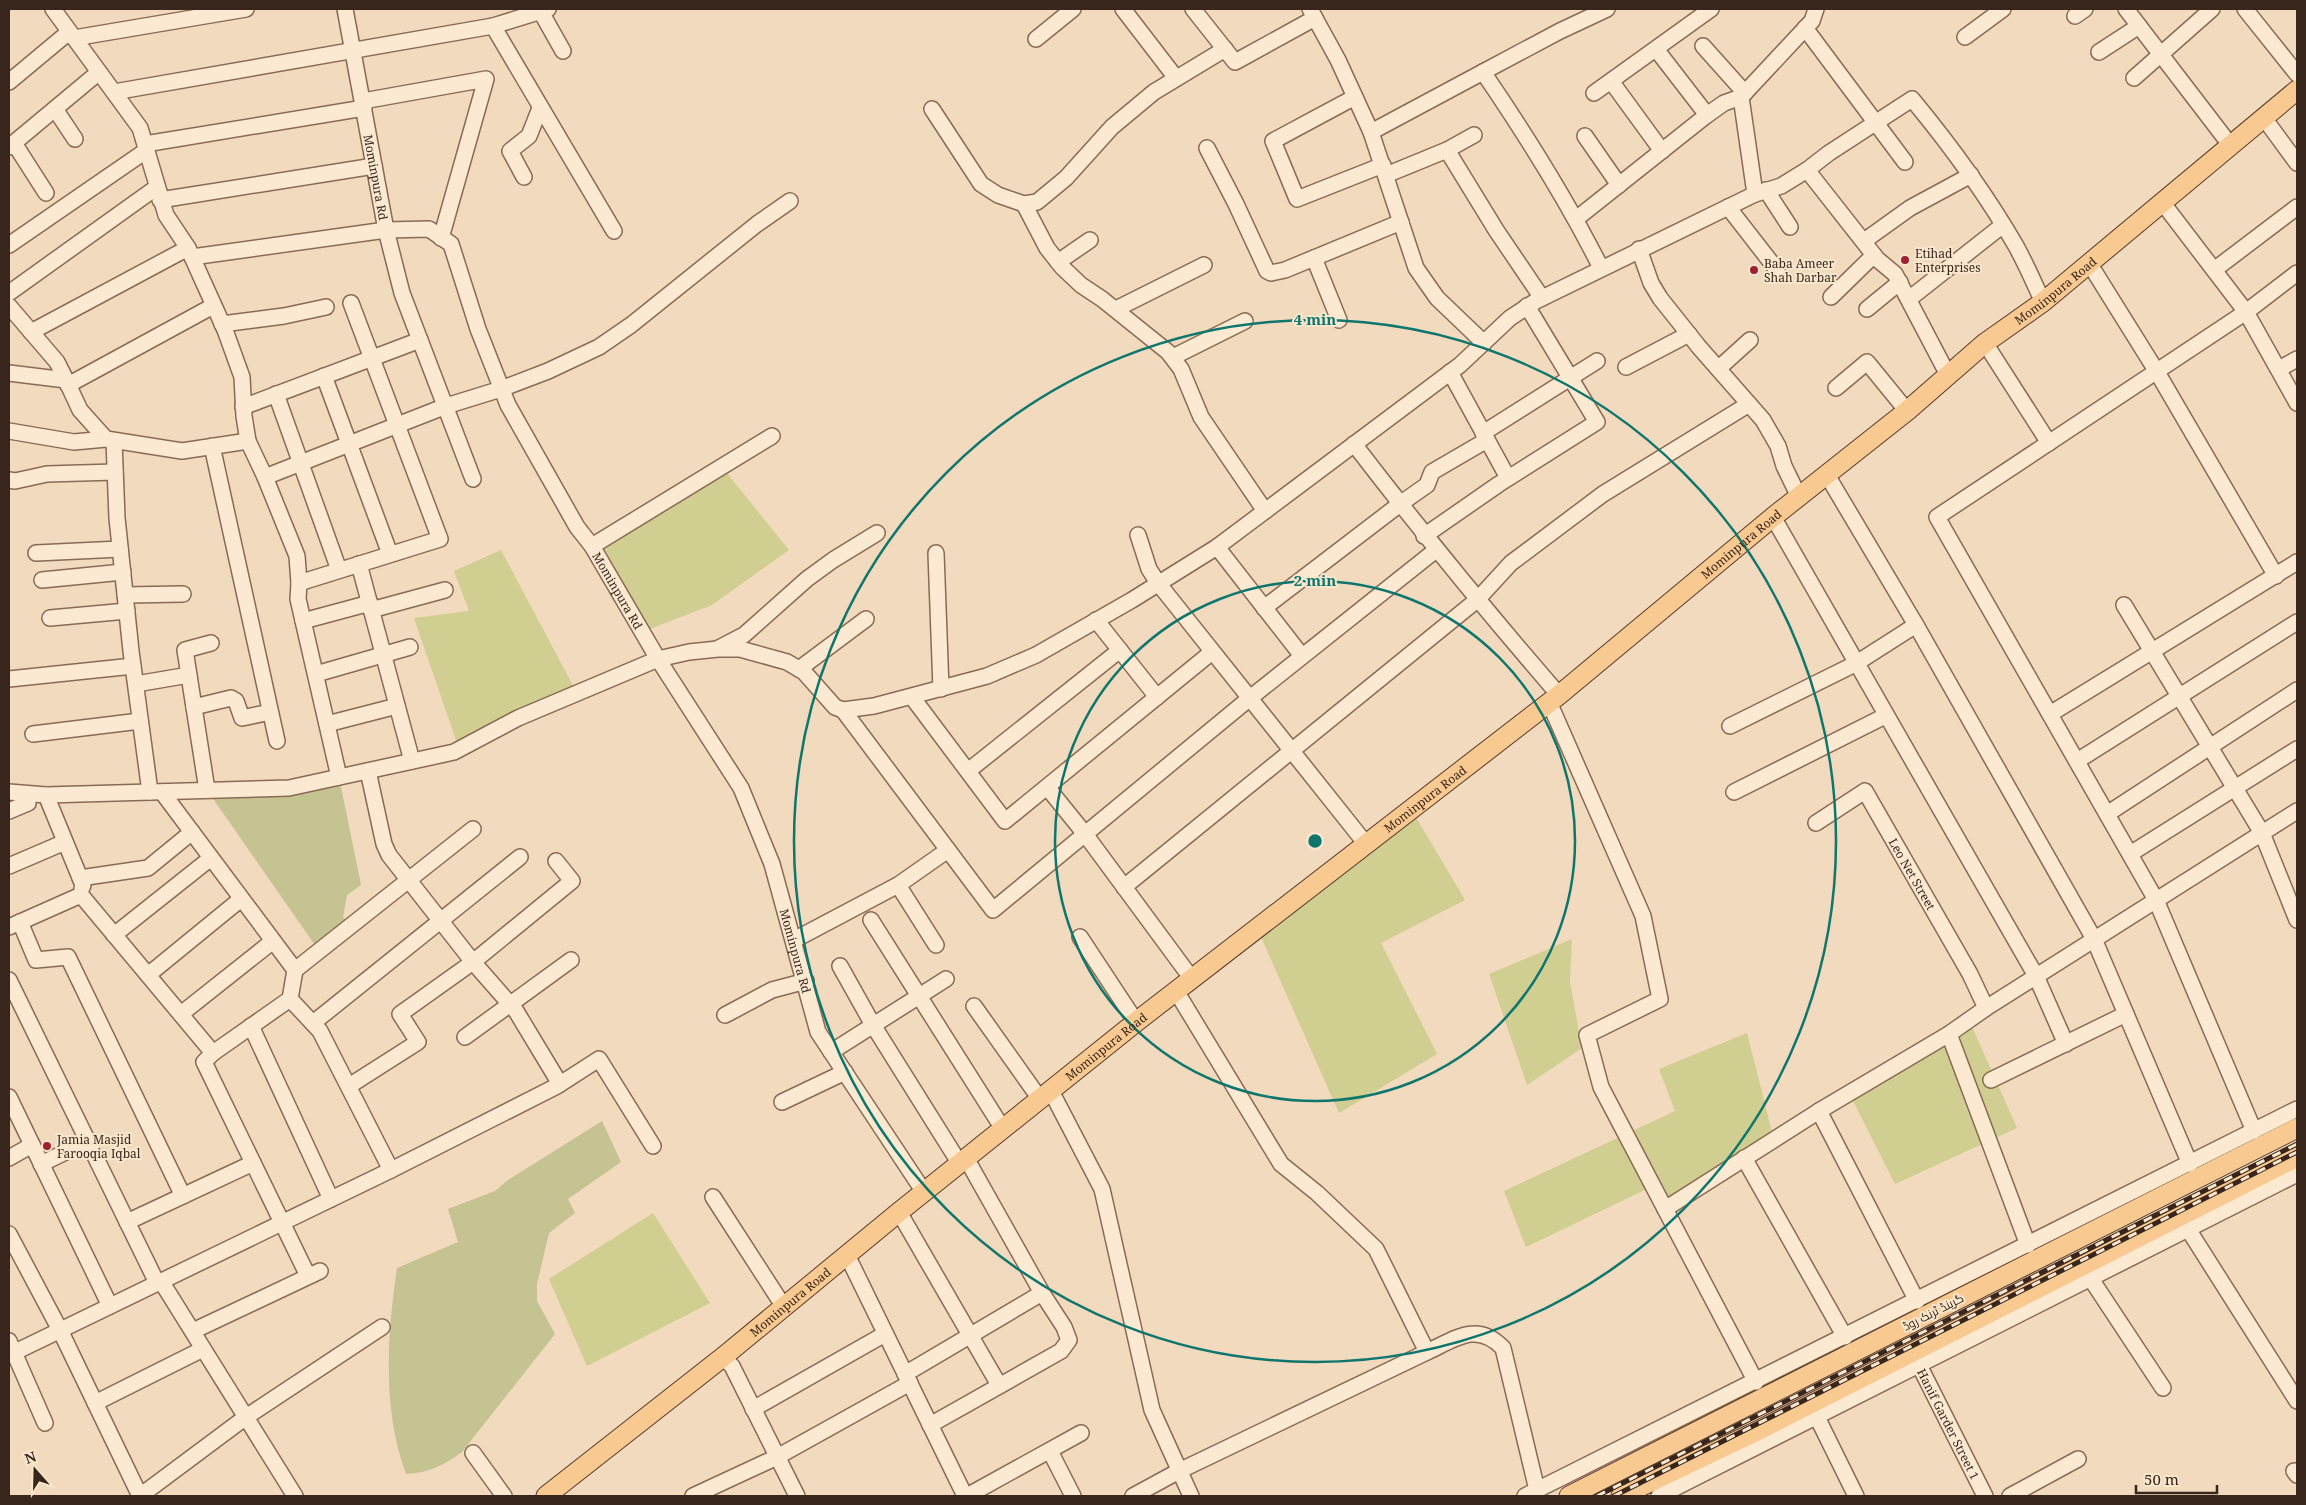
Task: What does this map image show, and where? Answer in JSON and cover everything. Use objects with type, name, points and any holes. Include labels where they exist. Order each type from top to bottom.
[{"type":"main road","name":"Mominpura Road","points":[[546,1496],[784,1308],[924,1192],[1136,1022],[1554,698],[1773,517],[1907,411],[1985,343],[2043,302],[2297,90]]},
{"type":"main road","name":"گرینڈ ٹرنک روڈ","points":[[1569,1496],[2297,1128]]},
{"type":"main road","points":[[1621,1496],[1754,1440],[1916,1359],[2297,1157]]},
{"type":"main road","points":[[1739,1410],[1754,1440]]},
{"type":"street","points":[[53,9],[140,128],[166,215],[190,252],[222,324],[242,377],[243,407],[248,441],[265,477],[297,556],[298,600],[339,777]]},
{"type":"street","points":[[9,82],[72,35],[246,9]]},
{"type":"street","name":"Mominpura Rd","points":[[346,9],[386,230],[429,229],[451,244],[478,329],[501,389],[577,527],[592,546],[658,659],[741,788],[772,864],[806,982],[818,1032],[924,1192]]},
{"type":"street","points":[[1036,39],[1073,9]]},
{"type":"street","points":[[1123,9],[1176,78]]},
{"type":"street","points":[[1194,9],[1234,62],[1312,14],[1338,60],[1371,132],[1416,268],[1437,298],[1484,342]]},
{"type":"street","points":[[1371,132],[1560,30],[1607,9]]},
{"type":"street","points":[[1594,93],[1711,9]]},
{"type":"street","points":[[1576,219],[1662,150],[1671,146],[1707,115],[1724,103],[1743,95],[1812,20],[1816,9]]},
{"type":"street","points":[[1965,36],[2003,9]]},
{"type":"street","points":[[2126,9],[2231,146]]},
{"type":"street","points":[[2134,78],[2212,9]]},
{"type":"street","points":[[2245,9],[2297,74]]},
{"type":"street","points":[[114,92],[493,26],[545,11],[564,51]]},
{"type":"street","points":[[493,26],[614,231]]},
{"type":"street","points":[[2099,52],[2139,26]]},
{"type":"street","points":[[1805,28],[1905,162]]},
{"type":"street","points":[[1703,46],[1743,95],[1761,192],[1790,227]]},
{"type":"street","points":[[1656,48],[1707,115]]},
{"type":"street","points":[[932,109],[981,184],[998,194],[1024,204],[1037,202],[1066,178],[1112,126],[1154,92],[1225,49]]},
{"type":"street","points":[[46,193],[11,145],[99,72]]},
{"type":"street","points":[[1483,72],[1521,128],[1576,219],[1601,268]]},
{"type":"street","points":[[9,245],[146,147],[486,79],[441,238]]},
{"type":"street","points":[[1611,81],[1662,150]]},
{"type":"street","points":[[1355,98],[1273,140],[1297,199],[1447,150],[1474,135]]},
{"type":"street","points":[[9,792],[46,795],[289,788],[454,752],[518,718],[658,659],[689,652],[740,649],[788,662],[799,669],[835,707],[843,710],[874,706],[987,676],[1036,655],[1217,547],[1450,372],[1510,318],[1527,306],[1639,249],[1761,192],[1781,186],[1912,99],[1946,141],[2003,225],[2017,247],[2043,302]]},
{"type":"street","points":[[524,178],[510,151],[529,136],[540,108]]},
{"type":"street","points":[[55,109],[75,139]]},
{"type":"street","points":[[2264,118],[2297,163]]},
{"type":"street","points":[[1585,136],[1619,185]]},
{"type":"street","points":[[1207,148],[1236,204],[1267,271],[1271,273],[1314,258],[1401,222]]},
{"type":"street","points":[[1447,150],[1496,230],[1542,298]]},
{"type":"street","points":[[9,292],[159,193],[374,166]]},
{"type":"street","points":[[1807,170],[1874,255],[1895,274],[1948,375]]},
{"type":"street","points":[[1864,241],[1910,208],[1970,175]]},
{"type":"street","points":[[265,477],[446,406],[501,389],[548,371],[599,348],[631,325],[757,224],[790,201]]},
{"type":"street","points":[[2162,202],[2246,312],[2297,403]]},
{"type":"street","points":[[1024,204],[1047,248],[1058,262],[1081,285],[1116,309],[1173,357],[1182,369],[1201,417],[1265,511]]},
{"type":"street","points":[[1728,207],[1777,270]]},
{"type":"street","points":[[2214,270],[2297,207]]},
{"type":"street","points":[[1909,299],[2003,225]]},
{"type":"street","points":[[21,325],[190,252],[386,230],[402,293],[473,480]]},
{"type":"street","points":[[1058,262],[1090,240]]},
{"type":"street","points":[[1639,249],[1652,284],[1689,334],[1763,420],[1778,446],[1784,466],[1799,497]]},
{"type":"street","points":[[1831,297],[1874,255]]},
{"type":"street","points":[[1314,258],[1339,320]]},
{"type":"street","points":[[2089,263],[2157,372],[2276,576]]},
{"type":"street","points":[[1116,309],[1204,265]]},
{"type":"street","points":[[2254,1131],[2156,900],[1938,517],[2246,312],[2297,273]]},
{"type":"street","points":[[1867,309],[1900,282]]},
{"type":"street","points":[[299,583],[440,538],[351,303]]},
{"type":"street","points":[[9,306],[21,325],[57,362],[80,410],[110,440],[116,472],[120,549],[140,721],[156,792],[192,832],[295,970]]},
{"type":"street","points":[[9,372],[67,383],[214,306]]},
{"type":"street","points":[[1424,536],[1508,478],[1597,422],[1527,306]]},
{"type":"street","points":[[222,324],[284,316],[326,307]]},
{"type":"street","points":[[1173,357],[1245,321]]},
{"type":"street","points":[[1626,367],[1689,334]]},
{"type":"street","points":[[243,407],[420,340]]},
{"type":"street","points":[[1719,368],[1750,340]]},
{"type":"street","points":[[1985,343],[2049,443]]},
{"type":"street","points":[[2279,369],[2297,358]]},
{"type":"street","points":[[1264,608],[1427,485],[1432,472],[1570,377],[1597,361]]},
{"type":"street","points":[[1836,388],[1866,362],[1907,411]]},
{"type":"street","points":[[1450,372],[1508,478]]},
{"type":"street","points":[[324,376],[390,554]]},
{"type":"street","points":[[276,394],[339,570]]},
{"type":"street","points":[[1124,887],[1477,600],[1511,563],[1602,494],[1749,404]]},
{"type":"street","points":[[9,431],[74,442],[110,440],[182,451],[248,441]]},
{"type":"street","points":[[592,546],[772,436]]},
{"type":"street","points":[[1354,444],[1424,536],[1554,698],[1643,916],[1660,999],[1587,1035],[1601,1087],[1756,1382]]},
{"type":"street","points":[[212,446],[277,741]]},
{"type":"street","points":[[9,480],[15,482],[48,474],[116,472]]},
{"type":"street","points":[[1827,475],[1916,625],[2094,939],[2190,1164]]},
{"type":"street","points":[[1773,517],[1855,664],[2036,976],[2066,1044]]},
{"type":"street","points":[[718,649],[744,634],[827,564],[877,532]]},
{"type":"street","points":[[1138,535],[1148,569],[1158,583],[1366,844]]},
{"type":"street","points":[[1217,547],[1302,656]]},
{"type":"street","points":[[36,553],[120,549]]},
{"type":"street","points":[[843,710],[993,910],[1250,698],[1436,550]]},
{"type":"street","points":[[936,553],[941,689]]},
{"type":"street","points":[[2050,714],[2297,562]]},
{"type":"street","points":[[359,564],[412,761]]},
{"type":"street","points":[[42,580],[123,572]]},
{"type":"street","points":[[303,620],[445,590]]},
{"type":"street","points":[[125,595],[183,594]]},
{"type":"street","points":[[2124,605],[2262,833],[2294,900],[2297,920]]},
{"type":"street","points":[[50,618],[127,611]]},
{"type":"street","points":[[799,669],[866,619]]},
{"type":"street","points":[[1096,620],[1156,697]]},
{"type":"street","points":[[2077,761],[2297,622]]},
{"type":"street","points":[[1730,726],[1855,664],[1916,625]]},
{"type":"street","points":[[207,790],[185,650],[211,643]]},
{"type":"street","points":[[316,674],[410,646]]},
{"type":"street","points":[[968,771],[1120,650]]},
{"type":"street","points":[[912,696],[1005,821],[1212,652]]},
{"type":"street","points":[[9,679],[133,666]]},
{"type":"street","points":[[136,684],[189,675]]},
{"type":"street","points":[[2107,814],[2297,690]]},
{"type":"street","points":[[194,707],[231,698],[236,701],[242,718],[270,712]]},
{"type":"street","points":[[327,724],[397,706]]},
{"type":"street","points":[[1734,792],[1885,716]]},
{"type":"street","points":[[33,734],[140,721]]},
{"type":"street","points":[[2130,854],[2297,749]]},
{"type":"street","points":[[368,771],[384,844],[408,881],[473,962],[510,1004],[560,1084]]},
{"type":"street","points":[[1047,787],[1085,834],[1192,979]]},
{"type":"street","name":"Leo Net Street","points":[[1816,823],[1865,791],[1970,974],[1986,1008]]},
{"type":"street","points":[[9,811],[28,803],[27,794]]},
{"type":"street","points":[[46,795],[83,885],[81,895]]},
{"type":"street","points":[[1665,1209],[1819,1111],[1949,1034],[2036,976],[2297,812]]},
{"type":"street","points":[[192,1331],[314,1273],[283,1223],[204,1062],[213,1053],[290,999],[295,970],[473,829]]},
{"type":"street","points":[[80,878],[148,868],[192,832]]},
{"type":"street","points":[[9,866],[65,842]]},
{"type":"street","points":[[794,940],[898,886],[948,850]]},
{"type":"street","points":[[313,1023],[520,857]]},
{"type":"street","points":[[114,935],[211,858]]},
{"type":"street","points":[[349,1086],[418,1042],[400,1014],[473,962],[572,881],[556,861]]},
{"type":"street","points":[[898,886],[936,945]]},
{"type":"street","points":[[81,895],[213,1053]]},
{"type":"street","points":[[81,895],[14,925],[36,960],[68,957],[183,1196]]},
{"type":"street","points":[[148,975],[242,899]]},
{"type":"street","points":[[871,920],[1003,1129]]},
{"type":"street","points":[[1080,937],[1136,1022]]},
{"type":"street","points":[[181,1014],[273,941]]},
{"type":"street","points":[[465,1037],[571,960]]},
{"type":"street","points":[[840,966],[872,1026],[963,1161],[1067,1334],[1068,1340],[1061,1351],[930,1425]]},
{"type":"street","points":[[831,1052],[946,978]]},
{"type":"street","points":[[9,980],[127,1222],[159,1282],[204,1349],[295,1496]]},
{"type":"street","points":[[725,1015],[772,990],[806,982]]},
{"type":"street","points":[[1176,991],[1281,1164],[1317,1194],[1376,1249],[1427,1352]]},
{"type":"street","points":[[290,999],[320,1030],[391,1170]]},
{"type":"street","points":[[974,1006],[1046,1095],[1102,1189],[1152,1410],[1191,1496]]},
{"type":"street","points":[[1991,1080],[2126,1014]]},
{"type":"street","points":[[251,1026],[331,1199]]},
{"type":"street","points":[[1949,1034],[2028,1245]]},
{"type":"street","points":[[45,1423],[10,1349],[60,1330],[283,1223],[560,1084],[599,1060],[653,1146]]},
{"type":"street","points":[[782,1102],[845,1072]]},
{"type":"street","points":[[9,1098],[110,1306]]},
{"type":"street","points":[[1133,1496],[1180,1471],[1427,1352],[1464,1335],[1474,1333],[1496,1341],[1503,1348],[1531,1493],[1756,1382],[2297,1109]]},
{"type":"street","points":[[1819,1111],[1917,1301]]},
{"type":"street","points":[[41,1164],[88,1141]]},
{"type":"street","points":[[9,1158],[32,1145]]},
{"type":"street","points":[[1744,1158],[1845,1337]]},
{"type":"street","points":[[127,1222],[253,1163]]},
{"type":"street","points":[[1659,1496],[1754,1440],[1817,1417],[1916,1359],[2090,1279],[2297,1174]]},
{"type":"street","points":[[713,1197],[784,1308]]},
{"type":"street","points":[[900,1212],[998,1385]]},
{"type":"street","points":[[2188,1230],[2297,1401]]},
{"type":"street","points":[[9,1234],[60,1330],[140,1496],[246,1417],[382,1327]]},
{"type":"street","points":[[847,1255],[966,1496],[1082,1433]]},
{"type":"street","points":[[2090,1279],[2164,1388]]},
{"type":"street","points":[[693,1496],[776,1457],[907,1378],[970,1335],[1042,1294]]},
{"type":"street","points":[[753,1409],[886,1334]]},
{"type":"street","points":[[95,1403],[204,1349]]},
{"type":"street","points":[[723,1357],[732,1366],[797,1496]]},
{"type":"street","name":"Hanif Garder Street 1","points":[[1916,1359],[1985,1496]]},
{"type":"street","points":[[1817,1417],[1856,1496]]},
{"type":"street","points":[[1050,1450],[1073,1496]]},
{"type":"street","points":[[473,1453],[504,1496]]},
{"type":"street","points":[[2010,1496],[2078,1460]]},
{"type":"shaded area","points":[[721,466],[789,550],[712,605],[642,632],[592,546]]},
{"type":"shaded area","points":[[501,550],[577,693],[459,749],[414,618],[469,611],[454,571]]},
{"type":"shaded area","points":[[339,777],[361,885],[347,895],[343,917],[351,926],[319,951],[207,790]]},
{"type":"shaded area","points":[[1411,809],[1465,900],[1381,943],[1437,1054],[1339,1113],[1257,928]]},
{"type":"shaded area","points":[[1572,939],[1570,982],[1582,1048],[1527,1085],[1489,974]]},
{"type":"shaded area","points":[[1969,1020],[2017,1128],[1895,1184],[1849,1093]]},
{"type":"shaded area","points":[[1747,1033],[1774,1140],[1665,1209],[1653,1186],[1526,1247],[1504,1191],[1675,1111],[1659,1069]]},
{"type":"shaded area","points":[[602,1121],[621,1162],[568,1199],[575,1213],[549,1233],[537,1284],[537,1301],[555,1334],[462,1452],[436,1468],[406,1474],[398,1449],[390,1398],[389,1346],[397,1268],[458,1242],[448,1209],[495,1191],[508,1180]]},
{"type":"shaded area","points":[[653,1213],[710,1303],[587,1366],[549,1279]]},
{"type":"railway","points":[[1597,1496],[2297,1144]]},
{"type":"railway","points":[[1614,1496],[2297,1152]]},
{"type":"place","name":"Etihad Enterprises","points":[[1905,260]]},
{"type":"place","name":"Baba Ameer Shah Darbar","points":[[1754,270]]},
{"type":"place","name":"Jamia Masjid Farooqia Iqbal","points":[[47,1146]]}]
